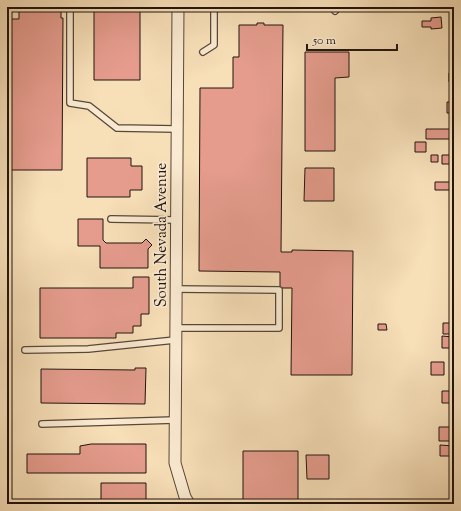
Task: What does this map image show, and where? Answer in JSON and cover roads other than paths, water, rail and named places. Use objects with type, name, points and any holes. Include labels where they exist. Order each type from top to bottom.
[{"type":"street","name":"South Nevada Avenue","points":[[178,7],[175,463],[185,497],[189,504]]},
{"type":"lane","points":[[70,7],[70,103],[89,106],[117,128],[176,129]]},
{"type":"lane","points":[[202,52],[214,45],[214,7]]},
{"type":"lane","points":[[111,219],[176,220]]},
{"type":"lane","points":[[175,289],[279,290],[279,328],[176,328]]},
{"type":"lane","points":[[25,350],[88,349],[175,340]]},
{"type":"lane","points":[[42,424],[175,420]]}]
